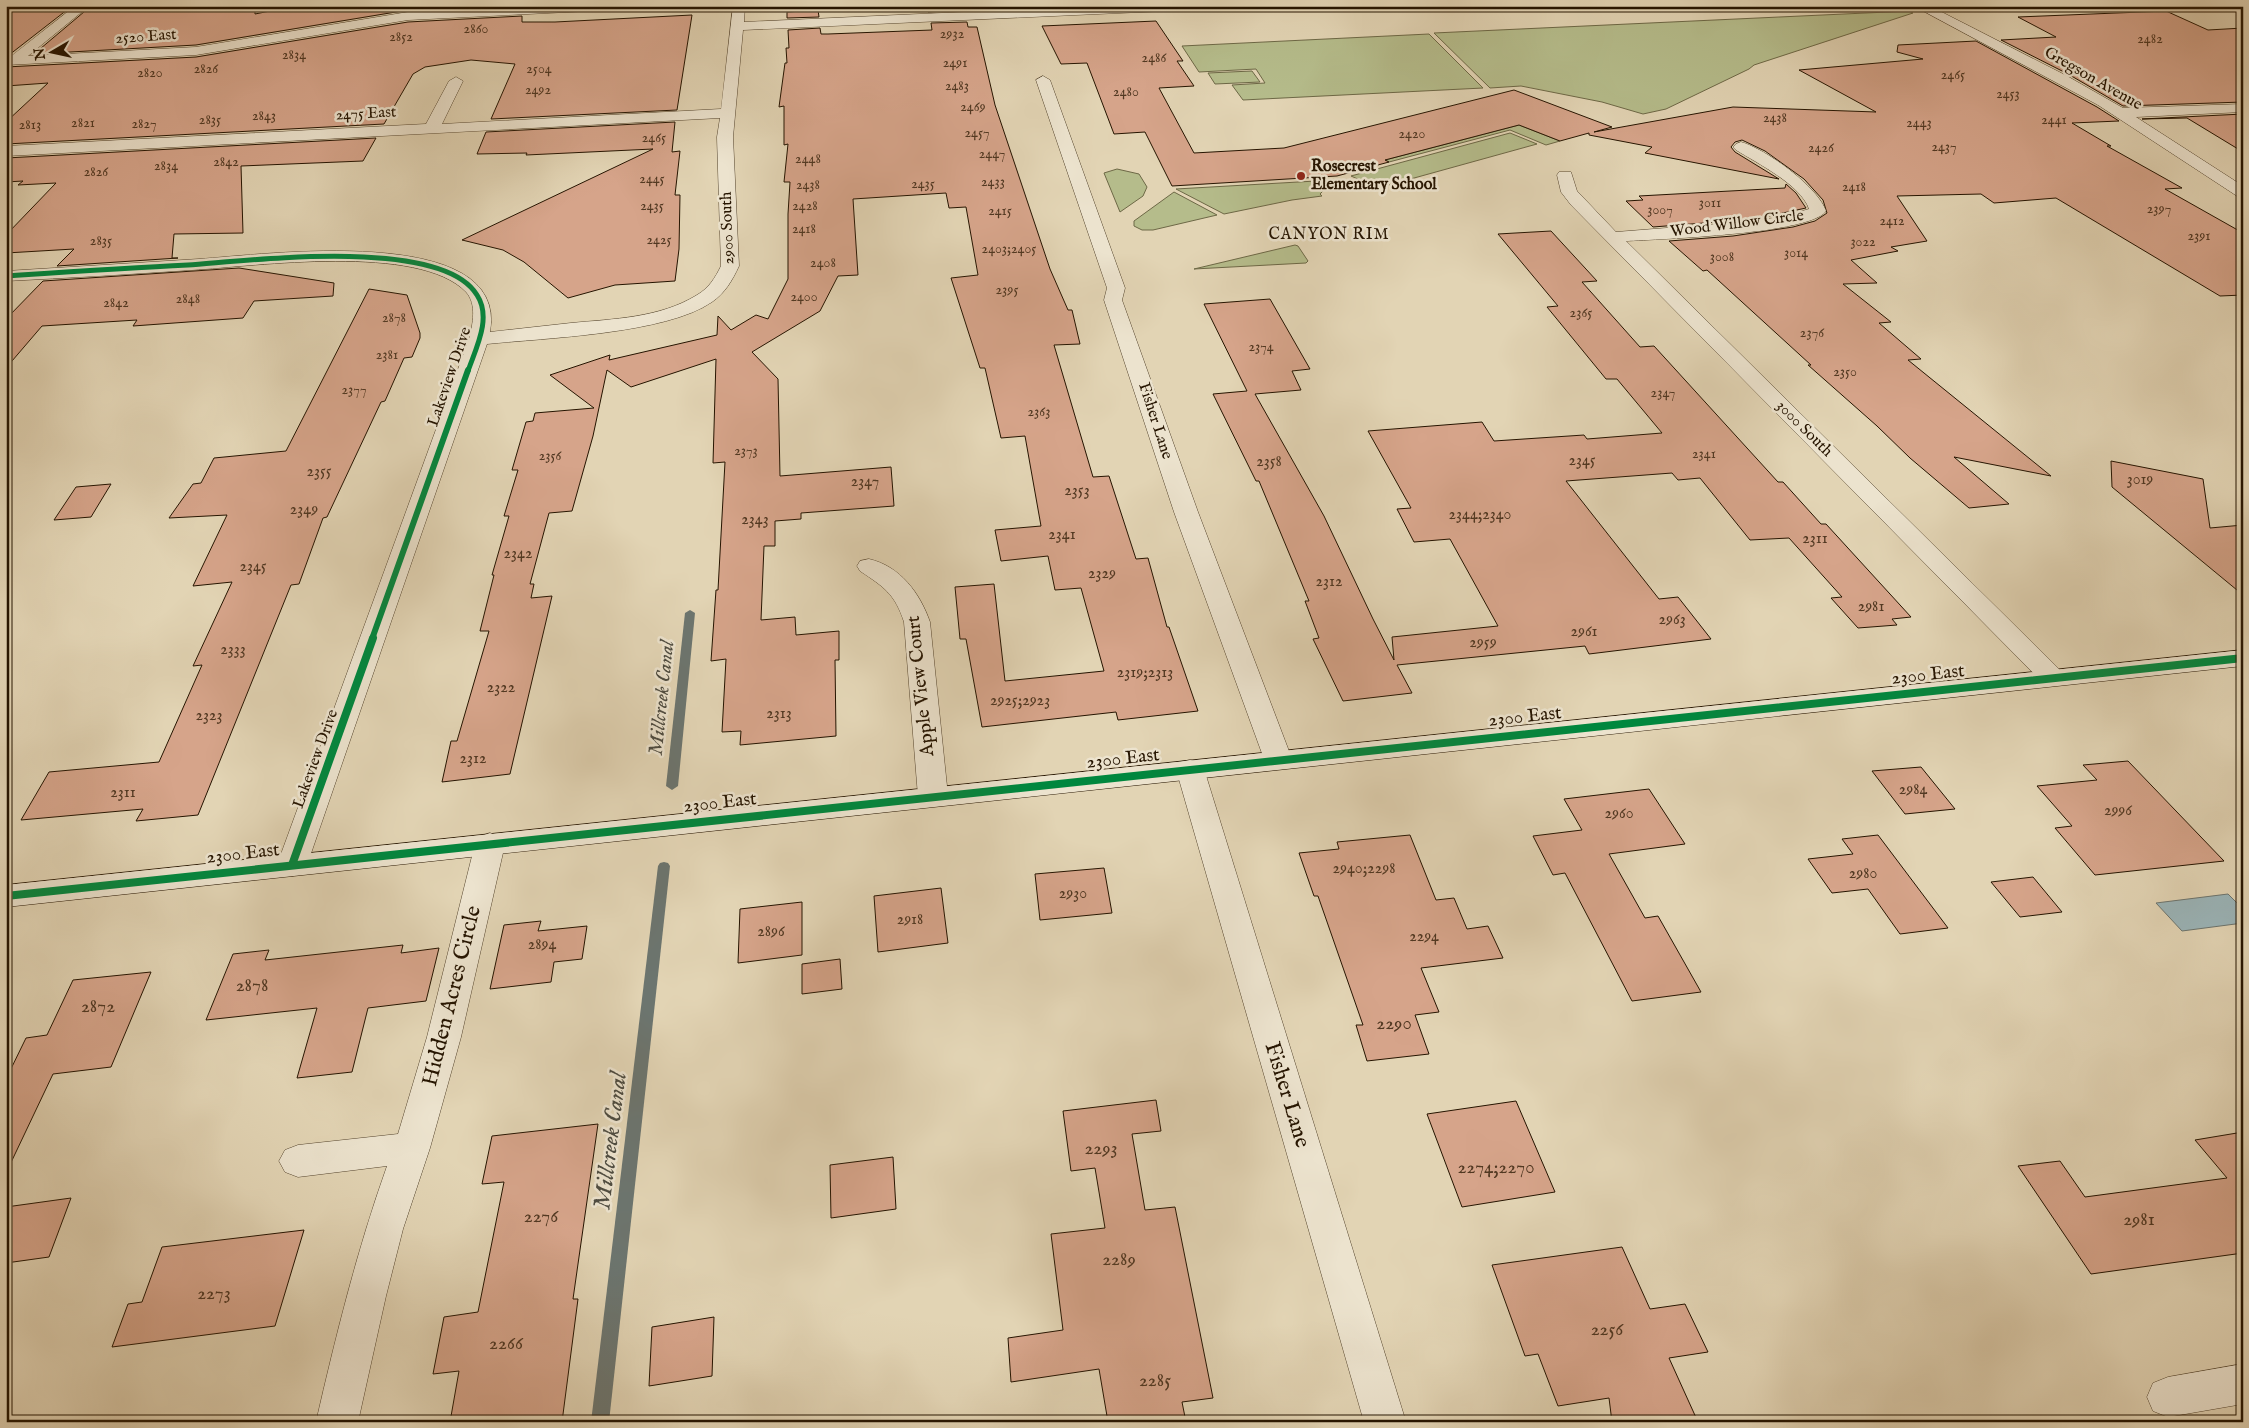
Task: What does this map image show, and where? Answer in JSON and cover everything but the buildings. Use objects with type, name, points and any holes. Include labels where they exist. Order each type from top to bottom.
[{"type":"street","points":[[10,61],[83,6]]},
{"type":"street","name":"2520 East","points":[[10,61],[174,53],[219,48],[350,24],[408,16],[608,6]]},
{"type":"street","name":"2900 South","points":[[479,339],[647,319],[680,310],[700,301],[714,292],[724,282],[730,266],[726,165],[728,113],[739,6]]},
{"type":"street","points":[[737,26],[1005,10],[1186,6]]},
{"type":"street","name":"Gregson Avenue","points":[[1920,6],[2062,78],[2243,193]]},
{"type":"street","name":"Fisher Lane","points":[[1043,80],[1116,288],[1113,300],[1186,512],[1278,760]]},
{"type":"street","points":[[432,128],[456,82]]},
{"type":"street","points":[[2119,113],[2243,108]]},
{"type":"street","name":"2475 East","points":[[6,151],[728,113]]},
{"type":"street","name":"Wood Willow Circle","points":[[1612,237],[1766,224],[1796,220],[1816,214],[1818,211],[1816,202],[1787,175],[1741,147]]},
{"type":"street","name":"3000 South","points":[[1565,175],[1569,192],[1612,237],[2053,678]]},
{"type":"street","name":"Lakeview Drive","points":[[6,276],[353,256],[407,261],[431,266],[466,282],[477,294],[484,306],[484,319],[479,339],[292,865]]},
{"type":"street","name":"Apple View Court","points":[[869,566],[899,585],[913,609],[917,622],[933,796]]},
{"type":"street","name":"2300 East","points":[[6,896],[2243,658]]},
{"type":"street","name":"Fisher Lane","points":[[1190,769],[1385,1422]]},
{"type":"street","name":"Hidden Acres Circle","points":[[338,1422],[366,1296],[384,1229],[412,1148],[444,1037],[490,844]]},
{"type":"street","points":[[298,1161],[412,1148]]},
{"type":"street","points":[[2168,1397],[2243,1384]]},
{"type":"green space","points":[[1909,11],[1913,13],[1754,65],[1666,109],[1643,114],[1602,102],[1521,86],[1490,88],[1434,33]]},
{"type":"green space","points":[[1429,34],[1483,88],[1243,100],[1232,85],[1265,83],[1256,69],[1199,72],[1182,46]]},
{"type":"green space","points":[[1252,71],[1260,82],[1215,84],[1208,73]]},
{"type":"green space","points":[[1519,125],[1560,141],[1546,145],[1510,130],[1389,162],[1385,160]]},
{"type":"green space","points":[[1510,133],[1537,144],[1378,188],[1351,176]]},
{"type":"green space","points":[[1117,169],[1139,174],[1147,187],[1143,196],[1120,212],[1104,173]]},
{"type":"green space","points":[[1316,181],[1323,191],[1320,194],[1322,196],[1224,214],[1176,189]]},
{"type":"green space","points":[[1174,192],[1217,215],[1153,230],[1142,230],[1134,226],[1134,221]]},
{"type":"green space","points":[[1295,245],[1298,246],[1308,261],[1306,263],[1194,269]]},
{"type":"water","points":[[2228,894],[2243,909],[2243,923],[2182,931],[2156,903]]},
{"type":"waterway","name":"Millcreek Canal","points":[[672,786],[690,613]]},
{"type":"waterway","name":"Millcreek Canal","points":[[600,1422],[664,866]]},
{"type":"cycle path","points":[[6,276],[299,257],[373,257],[408,261],[439,269],[465,282],[477,294],[483,315],[479,339],[292,865]]},
{"type":"cycle path","points":[[6,896],[2243,658]]},
{"type":"place","name":"Rosecrest Elementary School","points":[[1301,176]]},
{"type":"district","name":"CANYON RIM","points":[[1329,235]]}]
